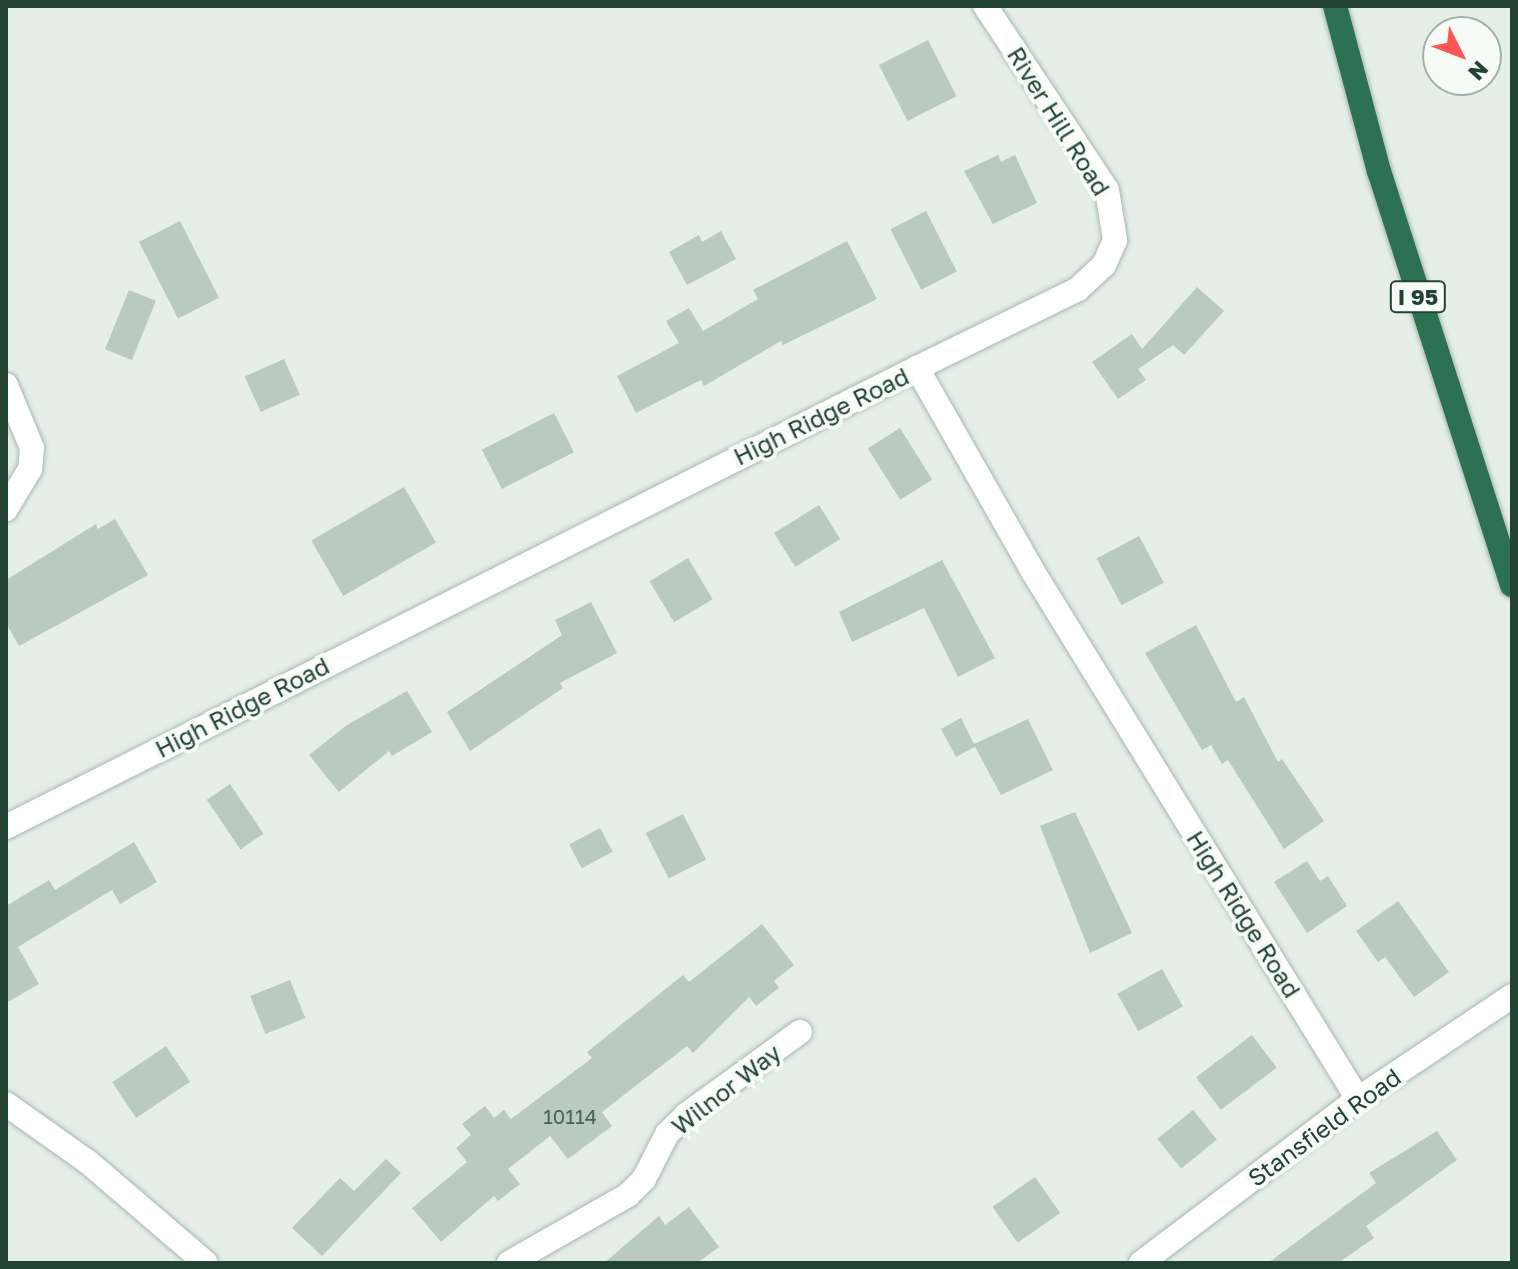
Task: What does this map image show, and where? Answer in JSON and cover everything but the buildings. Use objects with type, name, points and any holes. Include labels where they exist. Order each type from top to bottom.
[{"type":"highway","name":"I 95","points":[[1335,6],[1379,171],[1512,585]]},
{"type":"street","name":"River Hill Road","points":[[917,368],[1078,289],[1104,265],[1115,240],[1107,190],[985,6]]},
{"type":"street","name":"High Ridge Road","points":[[6,827],[917,368],[1032,570],[1358,1099]]},
{"type":"street","points":[[6,385],[32,448],[30,469],[6,509]]},
{"type":"street","name":"Stansfield Road","points":[[1141,1263],[1358,1099],[1512,996]]},
{"type":"street","name":"Wilnor Way","points":[[509,1263],[628,1195],[644,1179],[667,1134],[686,1115],[800,1032]]},
{"type":"street","points":[[6,1104],[88,1162],[206,1263]]}]
